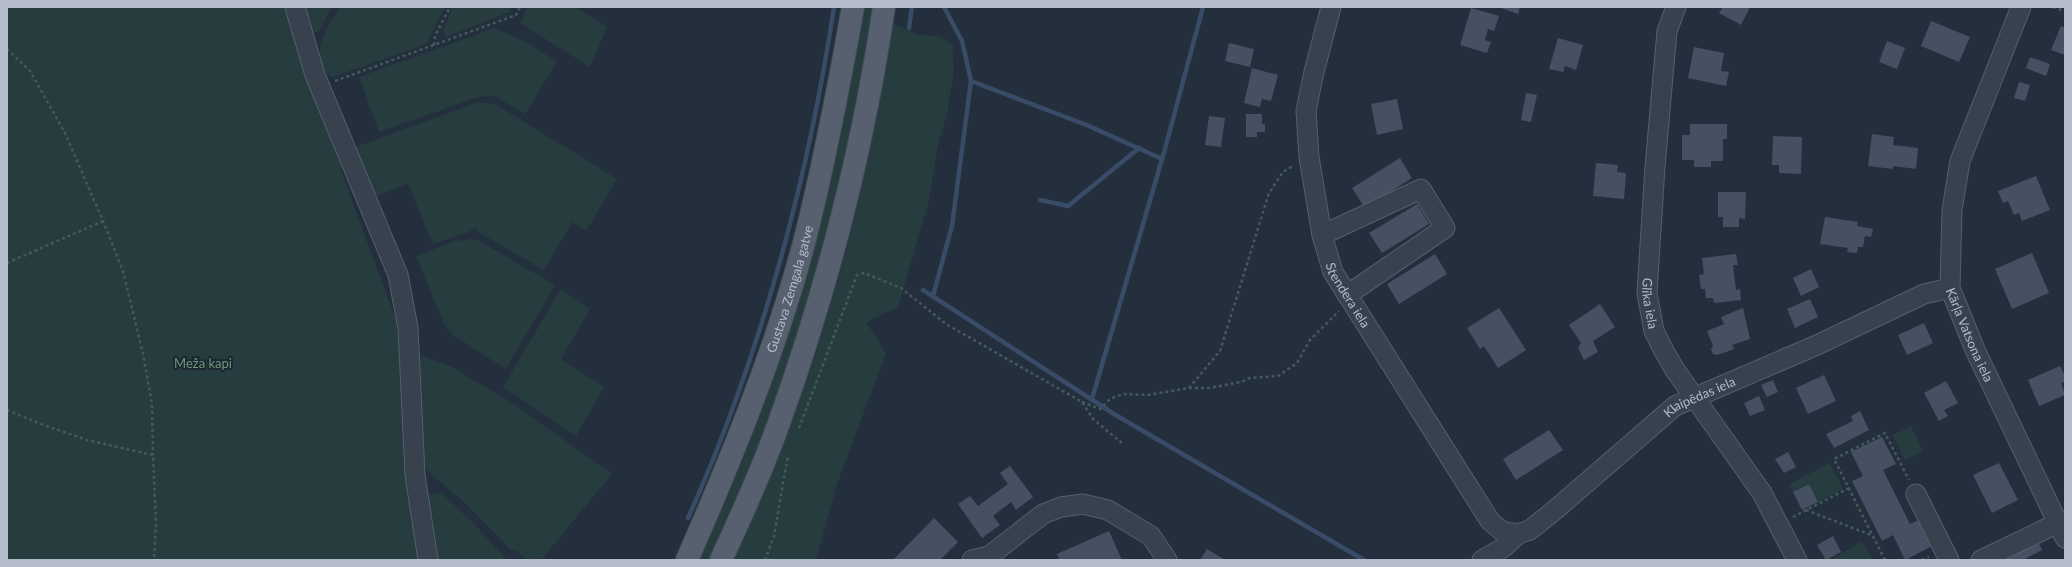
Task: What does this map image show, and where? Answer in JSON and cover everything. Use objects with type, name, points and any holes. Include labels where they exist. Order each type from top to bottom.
[{"type":"main road","name":"Gustava Zemgala gatve","points":[[687,560],[734,452],[777,332],[804,244],[833,121],[853,7]]},
{"type":"main road","points":[[721,560],[749,498],[780,421],[822,292],[861,138],[884,7]]},
{"type":"street","points":[[295,7],[320,86],[398,276],[408,328],[415,474],[428,560]]},
{"type":"street","name":"Stendera iela","points":[[1331,7],[1314,72],[1306,111],[1309,157],[1322,235],[1333,272],[1490,521],[1502,531],[1518,534]]},
{"type":"street","name":"Glika iela","points":[[1676,7],[1667,31],[1655,167],[1647,293],[1654,331],[1675,370],[1762,493],[1797,560]]},
{"type":"street","name":"Kārļa Vatsona iela","points":[[2021,7],[1960,161],[1952,210],[1950,288],[1976,352],[2061,531]]},
{"type":"street","points":[[1322,235],[1421,189],[1445,228],[1347,295]]},
{"type":"street","name":"Klaipēdas iela","points":[[1482,560],[1503,548],[1518,534],[1535,526],[1675,406],[1693,396],[1817,345],[1924,294],[1950,288]]},
{"type":"street","points":[[1916,494],[1949,560]]},
{"type":"street","points":[[972,560],[989,556],[1043,514],[1061,507],[1083,504],[1108,510],[1151,536],[1166,560]]},
{"type":"street","points":[[1981,560],[2061,531]]},
{"type":"path","points":[[434,44],[435,36],[450,7]]},
{"type":"path","points":[[320,86],[516,15],[520,7]]},
{"type":"path","points":[[2054,7],[2065,11]]},
{"type":"path","points":[[7,49],[30,71],[65,133],[104,221],[123,271],[143,354],[152,404],[156,522],[154,560]]},
{"type":"path","points":[[1189,388],[1220,351],[1269,193],[1283,172],[1309,157]]},
{"type":"path","points":[[7,263],[104,221]]},
{"type":"path","points":[[798,431],[857,275],[864,273],[901,288],[946,324],[1082,402],[1100,409],[1110,398],[1123,394],[1148,396],[1189,388],[1209,388],[1241,382],[1250,378],[1278,376],[1287,371],[1302,355],[1310,340],[1343,305],[1347,295]]},
{"type":"path","points":[[1082,402],[1093,419],[1122,442]]},
{"type":"path","points":[[7,410],[38,423],[87,440],[153,455]]},
{"type":"path","points":[[1885,560],[1834,459],[1885,433],[1916,494]]},
{"type":"path","points":[[765,560],[774,536],[789,450],[780,471]]},
{"type":"path","points":[[1792,517],[1849,488]]},
{"type":"path","points":[[1806,510],[1872,535]]},
{"type":"green space","name":"Meža kapi","points":[[7,7],[288,7],[324,106],[344,179],[396,320],[408,430],[403,457],[421,560],[7,560]]},
{"type":"green space","points":[[303,7],[332,7],[320,30],[312,34]]},
{"type":"green space","points":[[340,7],[445,7],[426,44],[333,77],[327,74],[323,69],[321,64],[320,49],[324,35]]},
{"type":"green space","points":[[453,7],[512,7],[509,12],[446,37],[443,30]]},
{"type":"green space","points":[[528,7],[575,7],[607,27],[590,67],[520,23]]},
{"type":"green space","points":[[863,7],[875,7],[860,94],[820,269],[770,420],[711,560],[699,560],[760,416],[798,305],[826,203],[846,105]]},
{"type":"green space","points":[[892,23],[919,35],[940,36],[952,45],[954,71],[948,108],[937,150],[929,200],[898,307],[866,322],[886,353],[837,484],[816,560],[732,560],[771,473],[815,354],[832,300],[848,245],[861,190],[873,134]]},
{"type":"green space","points":[[495,28],[528,43],[557,62],[525,114],[495,96],[478,97],[379,132],[359,77]]},
{"type":"green space","points":[[479,102],[497,105],[617,179],[586,231],[572,222],[544,270],[478,232],[475,227],[469,232],[433,244],[408,184],[373,197],[353,148]]},
{"type":"green space","points":[[476,239],[555,285],[506,369],[453,335],[444,324],[416,256],[455,241]]},
{"type":"green space","points":[[561,289],[590,309],[561,359],[604,387],[576,436],[503,387]]},
{"type":"green space","points":[[413,353],[450,366],[509,401],[612,474],[541,560],[526,560],[516,550],[512,551],[465,503],[433,476],[423,464]]},
{"type":"green space","points":[[1911,426],[1923,451],[1905,460],[1893,435]]},
{"type":"green space","points":[[1830,463],[1843,489],[1818,502],[1809,483],[1793,492],[1789,484]]},
{"type":"green space","points":[[441,492],[476,526],[507,560],[432,560],[421,497]]},
{"type":"green space","points":[[1862,541],[1873,560],[1830,560]]},
{"type":"building","points":[[1498,7],[1520,7],[1518,14]]},
{"type":"building","points":[[1723,7],[1750,7],[1741,25],[1719,13]]},
{"type":"building","points":[[1471,8],[1499,16],[1494,31],[1488,29],[1485,40],[1491,42],[1487,53],[1460,45]]},
{"type":"building","points":[[1931,21],[1970,37],[1959,62],[1921,46]]},
{"type":"building","points":[[2061,26],[2065,28],[2065,55],[2051,50]]},
{"type":"building","points":[[1558,38],[1583,45],[1576,70],[1565,66],[1563,72],[1549,69]]},
{"type":"building","points":[[1887,41],[1905,48],[1897,69],[1879,62]]},
{"type":"building","points":[[1229,43],[1254,49],[1250,67],[1225,61]]},
{"type":"building","points":[[1694,47],[1724,53],[1721,71],[1729,72],[1726,86],[1688,78]]},
{"type":"building","points":[[2030,57],[2050,64],[2046,76],[2026,68]]},
{"type":"building","points":[[1252,68],[1278,75],[1271,101],[1262,99],[1260,107],[1244,103]]},
{"type":"building","points":[[2019,82],[2030,85],[2025,101],[2014,98]]},
{"type":"building","points":[[1526,93],[1537,95],[1531,122],[1521,120]]},
{"type":"building","points":[[1397,99],[1403,129],[1377,135],[1371,104]]},
{"type":"building","points":[[1246,114],[1262,114],[1262,124],[1265,124],[1265,132],[1257,132],[1257,137],[1246,137]]},
{"type":"building","points":[[1209,116],[1225,118],[1221,147],[1205,145]]},
{"type":"building","points":[[1690,124],[1727,124],[1727,139],[1723,139],[1723,161],[1711,161],[1711,167],[1694,167],[1694,160],[1682,160],[1682,135],[1690,135]]},
{"type":"building","points":[[1872,134],[1894,137],[1893,145],[1918,148],[1916,169],[1893,166],[1893,169],[1868,166]]},
{"type":"building","points":[[1773,136],[1802,137],[1801,174],[1779,173],[1779,165],[1772,165]]},
{"type":"building","points":[[1400,158],[1412,178],[1365,208],[1352,188]]},
{"type":"building","points":[[1596,163],[1618,165],[1617,172],[1626,173],[1624,199],[1593,196]]},
{"type":"building","points":[[2036,176],[2050,210],[2022,221],[2019,213],[2014,215],[2008,201],[2003,203],[1998,191]]},
{"type":"building","points":[[1718,192],[1746,192],[1745,219],[1739,218],[1739,227],[1723,227],[1723,217],[1718,217]]},
{"type":"building","points":[[1417,204],[1429,224],[1382,253],[1369,233]]},
{"type":"building","points":[[1825,217],[1858,222],[1857,226],[1873,229],[1871,237],[1865,236],[1863,247],[1858,247],[1857,253],[1847,252],[1848,248],[1820,244]]},
{"type":"building","points":[[2032,253],[2049,293],[2012,309],[1995,269]]},
{"type":"building","points":[[1435,254],[1447,274],[1399,304],[1387,284]]},
{"type":"building","points":[[1736,254],[1738,265],[1733,265],[1736,290],[1740,289],[1741,300],[1714,303],[1713,298],[1706,298],[1705,289],[1701,289],[1699,275],[1704,274],[1702,258]]},
{"type":"building","points":[[1811,269],[1819,287],[1801,296],[1793,278]]},
{"type":"building","points":[[1810,299],[1818,317],[1795,328],[1787,309]]},
{"type":"building","points":[[1600,304],[1615,327],[1593,341],[1598,352],[1584,360],[1578,348],[1581,343],[1569,325]]},
{"type":"building","points":[[1499,308],[1526,350],[1498,368],[1484,346],[1480,349],[1467,328]]},
{"type":"building","points":[[1743,308],[1750,339],[1732,345],[1734,349],[1717,355],[1713,354],[1711,349],[1713,346],[1707,331],[1724,324],[1721,317]]},
{"type":"building","points":[[1924,323],[1933,343],[1907,355],[1898,335]]},
{"type":"building","points":[[2060,366],[2065,376],[2065,382],[2061,383],[2065,395],[2039,406],[2028,380]]},
{"type":"building","points":[[1824,375],[1836,401],[1808,414],[1796,388]]},
{"type":"building","points":[[1773,380],[1778,392],[1767,397],[1761,385]]},
{"type":"building","points":[[1946,381],[1958,403],[1944,410],[1948,416],[1939,421],[1924,393]]},
{"type":"building","points":[[1759,396],[1765,410],[1750,416],[1744,403]]},
{"type":"building","points":[[1860,411],[1869,430],[1834,448],[1826,434],[1853,421],[1851,416]]},
{"type":"building","points":[[1549,430],[1563,450],[1516,480],[1503,459]]},
{"type":"building","points":[[1882,437],[1896,464],[1883,470],[1910,524],[1923,518],[1936,544],[1905,560],[1893,535],[1882,541],[1852,481],[1863,476],[1851,452]]},
{"type":"building","points":[[1788,452],[1796,467],[1784,473],[1775,459]]},
{"type":"building","points":[[1999,463],[2018,500],[1992,513],[1973,475]]},
{"type":"building","points":[[1010,466],[1033,497],[1016,510],[1011,502],[993,516],[1000,525],[982,538],[958,504],[970,496],[978,506],[1008,484],[1000,473]]},
{"type":"building","points":[[1809,484],[1818,502],[1802,510],[1793,492]]},
{"type":"building","points":[[934,518],[958,542],[940,560],[893,560]]},
{"type":"building","points":[[1109,531],[1122,560],[1060,560],[1057,554]]},
{"type":"building","points":[[1833,536],[1841,552],[1826,560],[1817,545]]},
{"type":"building","points":[[2036,537],[2042,550],[2023,560],[1989,560]]},
{"type":"building","points":[[1207,549],[1225,560],[1200,560]]},
{"type":"waterway","points":[[688,518],[738,395],[759,332],[778,267],[795,203],[810,137],[834,7]]},
{"type":"waterway","points":[[909,28],[912,7]]},
{"type":"waterway","points":[[933,296],[952,226],[971,81],[962,41],[944,7]]},
{"type":"waterway","points":[[1092,399],[1165,149],[1203,7]]},
{"type":"waterway","points":[[971,81],[1089,126],[1162,159]]},
{"type":"waterway","points":[[1040,200],[1068,206],[1139,148]]},
{"type":"waterway","points":[[923,290],[1114,414],[1364,560]]}]
